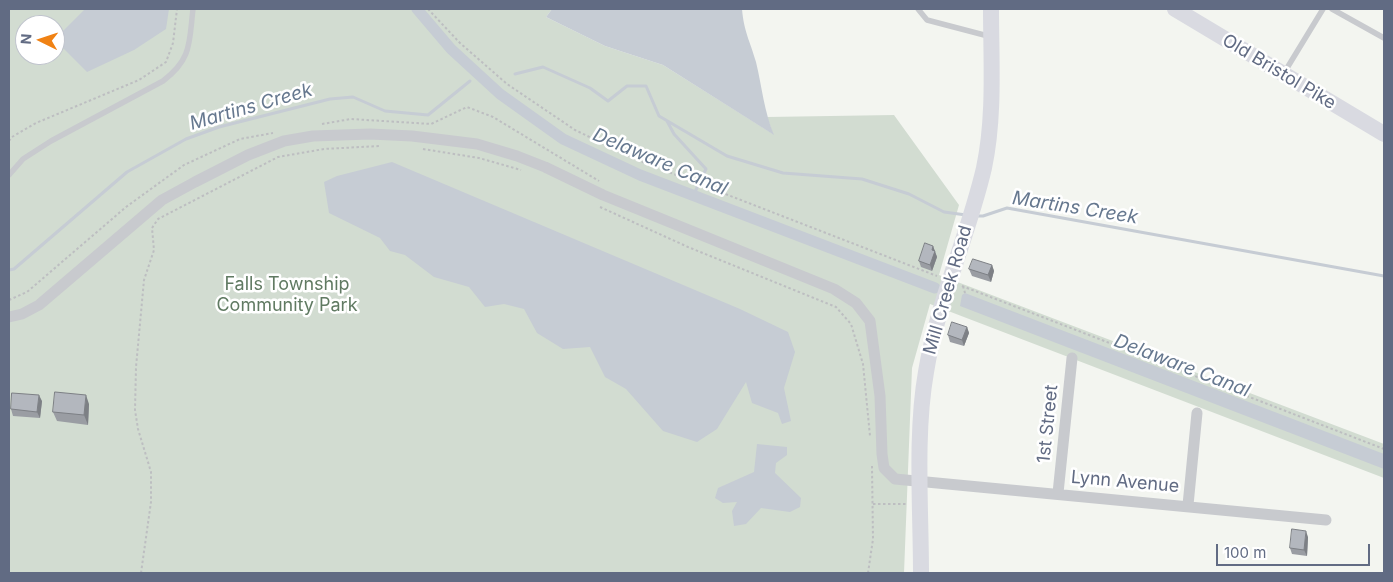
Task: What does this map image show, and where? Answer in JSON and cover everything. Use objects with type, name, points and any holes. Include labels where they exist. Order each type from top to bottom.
[{"type":"main road","name":"Mill Creek Road","points":[[921,573],[921,412],[926,370],[983,170],[990,130],[991,9]]},
{"type":"main road","name":"Old Bristol Pike","points":[[1175,9],[1384,134]]},
{"type":"street","name":"Lynn Avenue","points":[[9,317],[22,314],[39,305],[162,200],[248,155],[284,141],[313,136],[370,134],[412,136],[476,144],[545,166],[603,195],[731,248],[796,272],[846,295],[865,312],[873,333],[884,468],[895,479],[1188,505],[1326,520]]},
{"type":"street","name":"1st Street","points":[[1058,493],[1072,358]]},
{"type":"street","points":[[1188,505],[1197,413]]},
{"type":"lane","points":[[9,175],[23,159],[51,141],[163,81],[176,71],[185,59],[189,44],[193,9]]},
{"type":"lane","points":[[918,9],[927,20],[991,37]]},
{"type":"lane","points":[[1283,74],[1323,9]]},
{"type":"lane","points":[[1332,9],[1384,38]]},
{"type":"path","points":[[9,141],[12,137],[36,123],[139,80],[166,62],[173,43],[176,9]]},
{"type":"path","points":[[428,9],[460,43],[507,84],[575,130],[636,159],[936,276],[934,280]]},
{"type":"path","points":[[141,573],[150,502],[151,472],[138,429],[135,410],[136,367],[144,280],[154,250],[152,228],[158,219],[278,158],[324,149],[385,146]]},
{"type":"path","points":[[417,148],[479,158],[524,171]]},
{"type":"path","points":[[9,300],[27,292],[93,235],[136,202]]},
{"type":"path","points":[[594,203],[688,247],[836,307],[851,324],[863,364],[870,443]]},
{"type":"path","points":[[965,293],[963,286],[1384,448]]},
{"type":"path","points":[[868,573],[873,539],[872,462]]},
{"type":"path","points":[[874,504],[921,504]]},
{"type":"green space","name":"Falls Township Community Park","points":[[9,9],[552,9],[546,17],[605,46],[663,65],[773,134],[767,117],[894,115],[959,205],[939,275],[1384,444],[1384,478],[930,304],[912,368],[904,573],[9,573]]},
{"type":"shaded area","points":[[85,9],[169,9],[166,29],[134,50],[87,72],[65,50],[65,29]]},
{"type":"shaded area","points":[[552,9],[742,9],[756,62],[765,108],[774,135],[663,65],[605,46],[546,17]]},
{"type":"shaded area","points":[[392,162],[740,309],[788,332],[795,352],[784,388],[791,421],[782,424],[778,413],[752,403],[746,382],[717,429],[697,442],[663,431],[626,389],[605,377],[590,347],[563,349],[537,333],[524,309],[504,304],[485,307],[469,287],[434,277],[405,255],[390,251],[380,238],[329,213],[324,182],[337,176]]},
{"type":"shaded area","points":[[965,293],[1384,454],[1384,469],[960,306],[962,295]]},
{"type":"shaded area","points":[[757,444],[787,447],[787,455],[776,463],[775,473],[801,498],[800,507],[790,512],[761,508],[746,524],[734,526],[732,511],[737,502],[723,503],[715,498],[718,488],[754,472]]},
{"type":"building","points":[[925,243],[933,246],[932,250],[935,251],[930,265],[919,261]]},
{"type":"building","points":[[973,259],[992,265],[988,275],[969,269]]},
{"type":"building","points":[[952,322],[967,327],[962,340],[948,335]]},
{"type":"building","points":[[55,392],[86,395],[84,415],[53,412]]},
{"type":"building","points":[[12,393],[39,395],[37,412],[11,409]]},
{"type":"building","points":[[1292,529],[1306,531],[1304,550],[1290,548]]},
{"type":"waterway","name":"Delaware Canal","points":[[417,9],[451,49],[500,94],[563,139],[640,175],[935,288]]},
{"type":"waterway","name":"Martins Creek","points":[[515,74],[543,67],[590,88],[608,101],[627,86],[646,86],[659,116],[727,156],[783,173],[862,179],[909,194],[944,212],[966,215]]},
{"type":"waterway","name":"Martins Creek","points":[[9,270],[14,269],[127,172],[186,139],[219,127],[330,99],[353,97],[385,111],[428,115],[470,81]]},
{"type":"waterway","points":[[667,121],[674,134],[706,169],[693,196]]},
{"type":"waterway","name":"Martins Creek","points":[[975,216],[983,216],[1007,208],[1384,276]]}]
